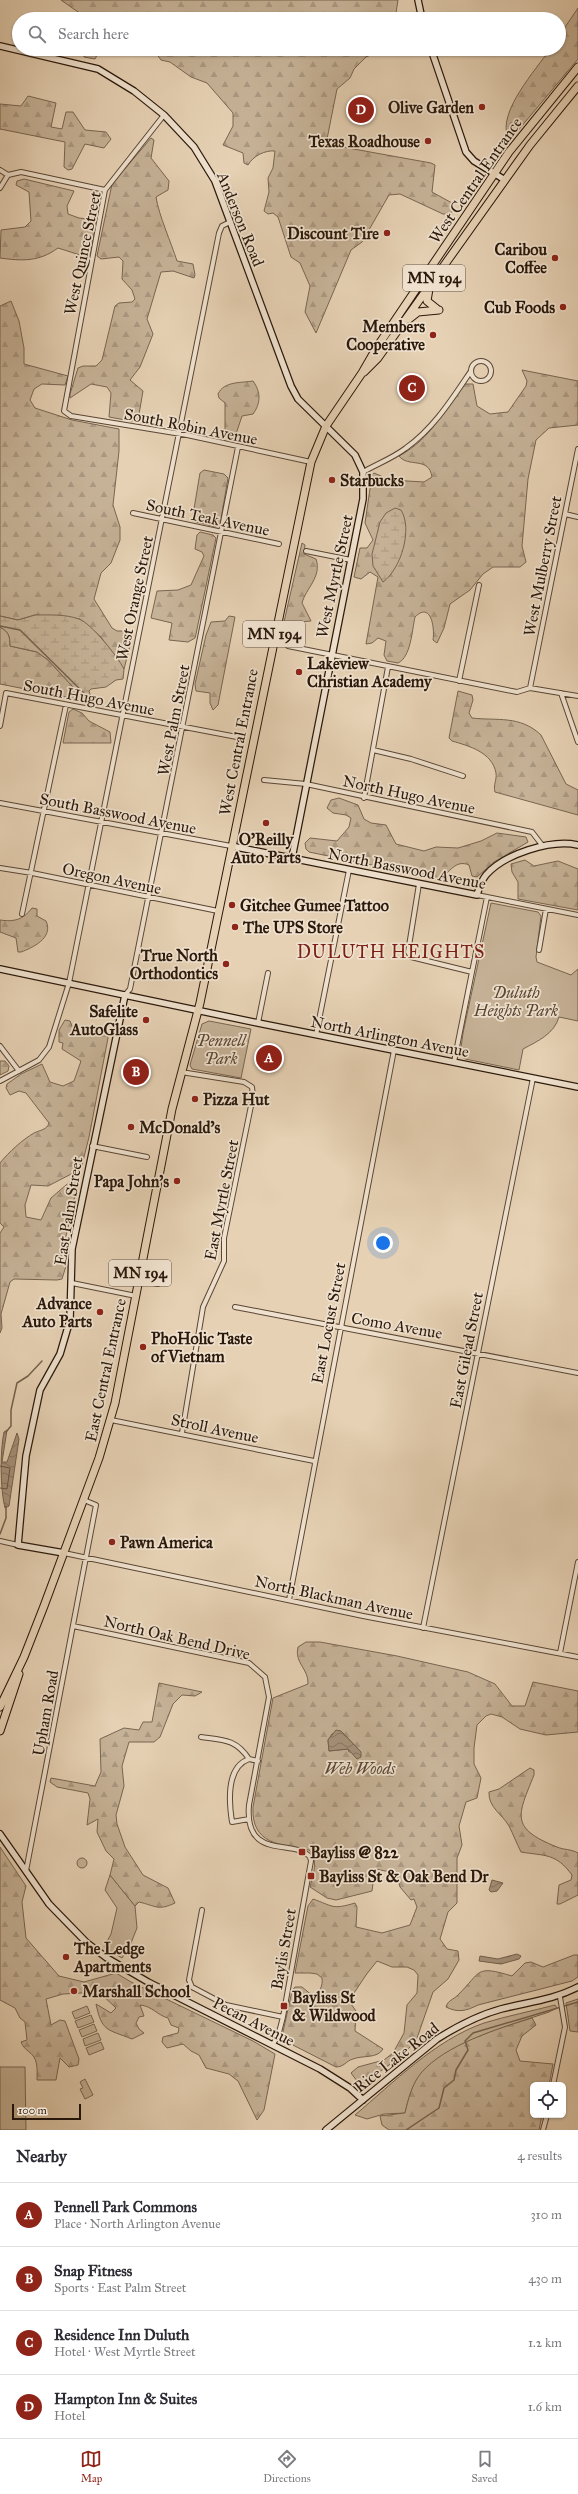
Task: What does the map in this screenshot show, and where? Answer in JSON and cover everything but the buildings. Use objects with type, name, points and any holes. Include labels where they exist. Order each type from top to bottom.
[{"type":"highway","name":"West Central Entrance","points":[[198,1010],[310,462],[326,426],[362,373],[376,347],[494,174],[537,116],[578,67]]},
{"type":"highway","name":"West Central Entrance","points":[[362,373],[373,364],[505,180],[549,121],[578,86]]},
{"type":"highway","points":[[397,330],[418,312],[439,310],[427,301],[430,283]]},
{"type":"highway","name":"East Central Entrance","points":[[0,1731],[24,1657],[84,1500],[111,1420],[181,1072],[198,1010]]},
{"type":"highway","name":"East Central Entrance","points":[[0,1707],[24,1657]]},
{"type":"street","points":[[418,0],[421,12]]},
{"type":"street","name":"Anderson Road","points":[[0,46],[12,49]]},
{"type":"street","name":"Anderson Road","points":[[43,56],[98,69],[134,91],[164,115],[194,148],[214,181],[290,386],[298,399],[355,455],[363,472]]},
{"type":"street","points":[[433,56],[466,152],[474,161],[505,180]]},
{"type":"street","name":"West Quince Street","points":[[66,414],[64,405],[105,190],[164,115]]},
{"type":"street","points":[[0,170],[8,175],[28,173],[105,190]]},
{"type":"street","points":[[0,188],[8,175]]},
{"type":"street","name":"West Orange Street","points":[[0,1081],[39,1060],[49,1047],[69,983],[180,435],[219,233],[222,226],[230,222]]},
{"type":"street","points":[[363,472],[405,449],[425,432],[438,419],[471,371],[474,364],[479,361],[486,362],[491,371],[489,377],[481,381],[473,377],[471,371]]},
{"type":"street","name":"South Robin Avenue","points":[[66,414],[180,435],[310,462]]},
{"type":"street","name":"West Palm Street","points":[[125,995],[130,989],[161,832],[184,727],[238,447]]},
{"type":"street","name":"West Mulberry Street","points":[[530,688],[578,450]]},
{"type":"street","name":"West Myrtle Street","points":[[292,858],[331,654],[363,498],[363,472]]},
{"type":"street","name":"South Teak Avenue","points":[[132,514],[279,544]]},
{"type":"street","points":[[565,514],[578,517]]},
{"type":"street","points":[[306,551],[351,560]]},
{"type":"street","points":[[459,681],[480,585]]},
{"type":"street","points":[[288,646],[519,692],[530,688],[578,696]]},
{"type":"street","points":[[364,798],[388,667]]},
{"type":"street","name":"South Hugo Avenue","points":[[0,726],[6,693],[237,737]]},
{"type":"street","points":[[561,693],[578,742]]},
{"type":"street","points":[[22,914],[32,873],[66,705]]},
{"type":"street","points":[[373,750],[417,761],[463,776]]},
{"type":"street","name":"North Hugo Avenue","points":[[264,780],[306,784],[364,798],[532,832],[542,845]]},
{"type":"street","name":"South Basswood Avenue","points":[[0,803],[231,846]]},
{"type":"street","points":[[477,895],[482,881],[492,869],[542,845],[578,845]]},
{"type":"street","name":"North Basswood Avenue","points":[[231,846],[578,915]]},
{"type":"street","name":"Oregon Avenue","points":[[0,868],[32,873],[218,912]]},
{"type":"street","points":[[316,1035],[349,870]]},
{"type":"street","points":[[419,884],[408,944],[408,952],[412,957],[472,972]]},
{"type":"street","points":[[454,1062],[487,897]]},
{"type":"street","points":[[539,950],[546,909]]},
{"type":"street","name":"North Arlington Avenue","points":[[0,969],[316,1035],[578,1087]]},
{"type":"street","points":[[258,1023],[268,973]]},
{"type":"street","name":"East Palm Street","points":[[18,1545],[22,1485],[35,1409],[40,1390],[67,1337],[72,1304],[72,1249],[92,1146],[125,995]]},
{"type":"street","points":[[0,1046],[19,1071]]},
{"type":"street","name":"East Locust Street","points":[[289,1600],[339,1328],[394,1050]]},
{"type":"street","name":"East Myrtle Street","points":[[181,1072],[244,1082],[252,1087],[253,1096],[224,1238],[224,1261],[203,1307],[182,1433]]},
{"type":"street","name":"East Gilead Street","points":[[423,1628],[533,1078]]},
{"type":"street","points":[[92,1146],[147,1157]]},
{"type":"street","points":[[139,1280],[158,1284]]},
{"type":"street","points":[[72,1283],[136,1296]]},
{"type":"street","name":"Como Avenue","points":[[235,1307],[339,1328],[478,1352],[578,1372]]},
{"type":"street","name":"Stroll Avenue","points":[[111,1420],[182,1433],[314,1461]]},
{"type":"street","name":"Upham Road","points":[[25,1873],[96,1505],[84,1500]]},
{"type":"street","points":[[0,1541],[64,1552]]},
{"type":"street","name":"North Blackman Avenue","points":[[64,1552],[423,1628],[578,1657]]},
{"type":"street","points":[[560,1653],[578,1562]]},
{"type":"street","name":"North Oak Bend Drive","points":[[73,1626],[249,1663],[265,1677],[269,1697],[248,1819]]},
{"type":"street","points":[[201,1737],[234,1743],[243,1749],[249,1759]]},
{"type":"street","points":[[248,1819],[232,1822],[230,1795],[241,1764],[249,1759],[258,1761]]},
{"type":"street","name":"Baylis Street","points":[[248,1819],[254,1832],[264,1842],[273,1847],[304,1852],[310,1857],[283,2017],[278,2036],[273,2044]]},
{"type":"street","name":"Pecan Avenue","points":[[0,1834],[25,1873],[68,1925],[107,1958],[148,1982],[273,2044],[336,2078],[362,2100]]},
{"type":"street","points":[[202,1910],[189,1980],[192,1987],[226,2006],[283,2017]]},
{"type":"street","name":"Rice Lake Road","points":[[326,2130],[436,2039],[454,2029],[500,2009],[560,1997],[578,1987]]},
{"type":"street","points":[[554,2082],[565,2028],[560,1997]]},
{"type":"street","points":[[543,2130],[545,2118]]},
{"type":"green space","points":[[61,0],[398,0],[396,12],[78,12]]},
{"type":"green space","points":[[578,8],[578,59],[515,134],[508,138],[506,128],[508,116],[513,104],[528,80],[545,56],[566,56],[566,26]]},
{"type":"green space","points":[[84,56],[96,56],[95,59]]},
{"type":"green space","points":[[158,56],[368,56],[354,69],[350,78],[337,89],[326,144],[431,163],[435,165],[432,192],[452,203],[453,211],[449,214],[443,214],[400,194],[389,195],[362,242],[351,250],[316,333],[305,312],[310,286],[300,263],[291,257],[278,217],[273,213],[268,214],[264,211],[269,192],[268,178],[273,168],[275,151],[260,154],[248,165],[244,163],[243,153],[223,145],[233,126],[233,113],[207,83],[191,77],[170,62],[161,60]]},
{"type":"green space","points":[[28,96],[56,103],[51,127],[62,129],[66,112],[73,112],[85,130],[106,132],[111,139],[104,148],[85,144],[72,169],[68,170],[64,167],[65,142],[0,129],[0,104],[21,106]]},
{"type":"green space","points":[[151,138],[154,140],[151,158],[169,181],[168,190],[156,197],[160,212],[177,261],[193,264],[195,275],[194,278],[173,271],[161,272],[147,319],[153,334],[140,367],[130,380],[143,391],[138,420],[131,421],[109,417],[111,393],[107,387],[91,384],[70,398],[70,394],[78,368],[83,366],[96,366],[102,360],[115,306],[119,303],[132,302],[135,299],[132,290],[122,279],[123,261],[119,257],[101,259],[97,256],[112,184]]},
{"type":"green space","points":[[24,179],[74,191],[67,206],[68,214],[79,218],[97,220],[90,255],[80,255],[58,248],[51,253],[37,258],[16,260],[0,258],[1,230],[25,227],[31,221],[29,192],[16,185],[17,181]]},
{"type":"green space","points":[[11,301],[19,321],[24,348],[24,364],[68,376],[65,385],[42,384],[34,389],[30,400],[35,408],[72,420],[119,429],[119,451],[113,505],[120,527],[120,540],[111,563],[101,573],[94,599],[112,628],[117,631],[130,631],[131,642],[124,669],[101,637],[80,619],[35,615],[18,620],[0,616],[0,306]]},
{"type":"green space","points":[[522,370],[578,381],[578,425],[549,428],[536,440],[528,479],[522,546],[526,562],[520,567],[493,567],[483,574],[470,590],[450,604],[444,628],[437,643],[433,640],[431,618],[425,612],[420,613],[415,617],[406,655],[398,663],[387,661],[384,655],[386,641],[378,638],[372,643],[366,644],[378,577],[370,572],[361,579],[354,577],[360,548],[367,548],[373,540],[365,523],[372,475],[374,473],[390,480],[424,482],[432,477],[430,471],[423,464],[408,461],[399,456],[420,441],[429,432],[465,384],[473,384],[477,406],[490,414],[508,412],[526,386],[527,381]]},
{"type":"green space","points":[[253,381],[259,393],[258,406],[253,414],[242,416],[234,440],[229,441],[225,435],[225,403],[219,398],[218,394],[224,387],[229,385]]},
{"type":"green space","points":[[204,470],[224,474],[228,478],[220,525],[216,527],[192,521],[200,473]]},
{"type":"green space","points":[[395,508],[401,510],[404,518],[406,527],[405,538],[400,559],[395,568],[383,582],[373,566],[372,554],[380,522],[386,513]]},
{"type":"green space","points":[[200,532],[213,535],[216,538],[195,638],[188,642],[169,640],[172,623],[151,618],[157,591],[178,590],[191,585],[204,556],[202,552],[195,549],[197,535]]},
{"type":"green space","points":[[302,543],[305,545],[304,554],[316,559],[317,571],[302,603],[311,621],[299,622],[291,641],[281,639],[281,635]]},
{"type":"green space","points":[[35,615],[68,616],[84,622],[104,641],[121,664],[124,669],[123,679],[116,680],[106,687],[91,689],[89,691],[92,700],[86,701],[48,660],[37,652],[10,646],[8,635],[0,627],[0,616],[18,620]]},
{"type":"green space","points":[[229,616],[235,617],[218,705],[213,710],[210,703],[210,693],[196,691],[195,684],[206,635],[211,622],[225,621]]},
{"type":"green space","points":[[0,627],[8,635],[10,646],[37,652],[48,660],[86,701],[0,684]]},
{"type":"green space","points":[[458,691],[472,695],[473,700],[469,713],[472,718],[517,722],[525,724],[541,735],[566,784],[578,790],[578,815],[495,792],[494,787],[496,773],[490,760],[479,751],[452,741],[449,738]]},
{"type":"green space","points":[[73,709],[82,713],[89,721],[110,732],[111,743],[63,743],[69,712]]},
{"type":"green space","points":[[339,798],[358,805],[364,819],[371,823],[386,825],[396,844],[424,851],[436,847],[458,848],[481,841],[497,833],[526,837],[528,842],[494,862],[477,877],[472,876],[469,865],[460,864],[456,865],[439,879],[309,852],[306,849],[305,843],[310,838],[337,841],[349,827],[351,818],[346,815],[333,813],[327,808],[331,800]]},
{"type":"green space","points":[[525,860],[534,866],[558,861],[578,869],[578,910],[518,899],[518,882],[512,872],[511,864]]},
{"type":"green space","name":"Duluth Heights Park","points":[[491,903],[538,912],[541,916],[536,957],[537,962],[571,975],[578,969],[578,1021],[559,1017],[557,1023],[545,1036],[523,1049],[519,1070],[465,1059],[460,1055],[463,1033]]},
{"type":"green space","points":[[32,908],[37,909],[37,916],[46,921],[48,927],[47,932],[45,937],[36,945],[18,952],[16,938],[0,932],[0,920],[10,921],[22,918]]},
{"type":"green space","points":[[65,1020],[70,1021],[75,1033],[99,1030],[107,1034],[108,1038],[89,1137],[81,1169],[48,1186],[31,1185],[25,1205],[26,1217],[41,1220],[51,1198],[73,1179],[79,1179],[63,1249],[66,1266],[62,1279],[14,1279],[10,1282],[1,1314],[2,1328],[0,1333],[0,1233],[4,1227],[0,1223],[0,1163],[20,1143],[34,1133],[45,1128],[49,1123],[26,1093],[19,1091],[10,1095],[6,1088],[7,1084],[21,1074],[42,1064],[50,1082],[63,1086],[74,1081],[81,1061],[62,1049],[63,1043],[59,1042],[59,1030]]},
{"type":"green space","name":"Pennell Park","points":[[209,1021],[251,1029],[241,1078],[192,1069],[190,1065],[202,1024]]},
{"type":"green space","points":[[0,1061],[5,1061],[9,1066],[8,1071],[0,1075]]},
{"type":"green space","name":"Web Woods","points":[[306,1642],[320,1642],[397,1656],[468,1672],[495,1684],[512,1706],[525,1706],[533,1682],[578,1691],[578,1732],[546,1735],[520,1729],[502,1717],[491,1714],[486,1716],[477,1725],[474,1748],[474,1764],[481,1778],[477,1798],[466,1802],[459,1826],[462,1845],[457,1858],[457,1903],[448,1912],[440,1939],[447,1949],[458,1951],[459,1960],[448,1979],[433,1992],[416,2041],[400,2057],[364,2083],[357,2081],[351,2073],[358,2067],[384,2060],[393,2053],[404,2033],[407,2005],[417,1993],[418,1975],[414,1970],[407,1967],[392,1967],[377,1961],[352,1996],[351,2004],[356,2011],[355,2031],[383,2049],[374,2056],[353,2059],[341,2066],[336,2067],[285,2041],[283,2032],[292,1991],[295,1987],[302,1987],[313,1996],[318,1993],[322,1984],[322,1978],[317,1974],[295,1973],[308,1906],[313,1899],[337,1907],[355,1903],[357,1907],[356,1927],[382,1933],[410,1925],[417,1907],[414,1899],[411,1900],[400,1887],[396,1873],[375,1869],[372,1891],[336,1900],[327,1898],[310,1887],[315,1863],[309,1850],[278,1844],[262,1836],[257,1829],[253,1807],[273,1698],[308,1684],[308,1679],[298,1657],[298,1647]],"holes":[[[341,1731],[361,1752],[349,1752],[348,1749],[329,1751],[328,1740],[332,1734]]]},
{"type":"green space","points":[[159,1683],[202,1692],[195,1696],[182,1695],[173,1704],[160,1737],[154,1742],[129,1742],[122,1766],[124,1786],[116,1815],[117,1824],[125,1847],[143,1875],[168,1888],[175,1903],[161,1907],[139,1902],[135,1906],[110,1875],[114,1859],[106,1851],[97,1832],[98,1819],[87,1825],[90,1799],[88,1793],[57,1787],[50,1782],[51,1778],[95,1786],[101,1772],[100,1739],[124,1728],[139,1730],[143,1722],[152,1722]]},
{"type":"green space","points":[[530,1768],[534,1770],[534,1775],[524,1800],[522,1810],[524,1826],[531,1833],[542,1840],[560,1848],[578,1853],[578,1895],[560,1904],[557,1904],[559,1885],[571,1880],[572,1875],[555,1859],[543,1855],[521,1852],[509,1826],[493,1806],[489,1797],[489,1792],[499,1789]]},
{"type":"green space","points":[[0,1847],[26,1886],[22,1902],[26,1938],[59,1976],[84,1982],[116,1973],[131,1982],[253,2041],[275,2054],[264,2110],[257,2120],[238,2081],[229,2074],[206,2068],[199,2055],[191,2051],[183,2044],[167,2048],[162,2042],[163,2037],[178,2033],[179,2028],[171,2025],[168,2018],[148,2007],[140,2005],[144,2016],[139,2017],[136,2023],[139,2029],[144,2033],[132,2039],[111,2031],[103,2025],[96,2004],[111,2013],[116,2008],[99,1992],[63,1994],[46,1999],[51,2025],[60,2020],[65,2021],[79,2059],[78,2065],[69,2067],[60,2058],[56,2080],[37,2080],[36,2062],[21,2042],[27,2040],[25,2022],[20,2018],[15,2008],[0,2000]]},
{"type":"green space","points":[[80,1858],[84,1858],[87,1863],[84,1868],[80,1868],[77,1865],[77,1861]]},
{"type":"green space","points":[[110,1875],[135,1906],[137,1928],[129,1948],[122,1958],[104,1947],[111,1934],[117,1908],[105,1890]]},
{"type":"green space","points":[[574,1955],[578,1955],[578,1977],[572,1981],[478,2005],[466,2010],[458,2011],[446,2007],[449,2001],[458,1995],[480,1972],[491,1971],[512,1976],[525,1963],[531,1962],[543,1967]]},
{"type":"green space","points":[[578,1999],[578,2032],[570,2031],[566,2003]]},
{"type":"green space","points":[[555,2005],[557,2008],[549,2012],[480,2036],[463,2044],[432,2063],[415,2082],[405,2113],[384,2114],[367,2119],[355,2115],[415,2063],[449,2040],[484,2023]]},
{"type":"green space","points":[[87,2006],[90,2013],[75,2019],[72,2012]]},
{"type":"green space","points":[[91,2015],[94,2022],[78,2028],[75,2021]]},
{"type":"green space","points":[[532,2018],[536,2025],[522,2036],[516,2050],[520,2061],[553,2064],[550,2082],[530,2082],[530,2118],[541,2118],[539,2130],[389,2130],[382,2125],[380,2116],[405,2113],[415,2082],[421,2073],[431,2063],[457,2046],[503,2027]]},
{"type":"green space","points":[[94,2024],[97,2031],[82,2037],[79,2030]]},
{"type":"green space","points":[[98,2033],[101,2040],[85,2046],[83,2039]]},
{"type":"green space","points":[[101,2042],[104,2049],[89,2055],[86,2048]]},
{"type":"green space","points":[[0,2067],[25,2067],[26,2130],[0,2130]]},
{"type":"green space","points":[[85,2079],[93,2095],[85,2099],[80,2089],[83,2088],[80,2082]]},
{"type":"water","points":[[7,1430],[2,1462],[7,1462],[17,1433],[19,1439],[9,1506],[5,1508],[1,1480],[1,1459],[4,1432]]},
{"type":"water","points":[[336,1730],[341,1731],[361,1752],[361,1757],[357,1759],[348,1749],[329,1751],[328,1740]]},
{"type":"water","points":[[492,1880],[503,1883],[497,1891],[491,1892],[489,1890]]},
{"type":"water","points":[[517,1954],[521,1956],[519,1959],[501,1964],[479,1961],[480,1956],[498,1959]]},
{"type":"waterway","points":[[0,626],[20,630],[90,699]]},
{"type":"waterway","points":[[6,1432],[11,1426],[11,1410],[17,1383],[28,1376],[42,1361]]},
{"type":"waterway","points":[[0,1534],[6,1518],[6,1506]]},
{"type":"waterway","points":[[406,2130],[439,2108],[444,2088],[454,2080],[456,2070],[468,2050],[465,2041],[473,2033],[578,2002]]},
{"type":"place","name":"Olive Garden","points":[[482,107]]},
{"type":"place","name":"Hampton Inn & Suites","points":[[361,110]]},
{"type":"place","name":"Texas Roadhouse","points":[[428,141]]},
{"type":"place","name":"Discount Tire","points":[[387,233]]},
{"type":"place","name":"Caribou Coffee","points":[[555,258]]},
{"type":"place","name":"Cub Foods","points":[[563,307]]},
{"type":"place","name":"Members Cooperative","points":[[433,335]]},
{"type":"place","name":"Residence Inn Duluth","points":[[412,388]]},
{"type":"place","name":"Starbucks","points":[[332,480]]},
{"type":"place","name":"Lakeview Christian Academy","points":[[299,672]]},
{"type":"place","name":"O'Reilly Auto Parts","points":[[266,823]]},
{"type":"place","name":"Gitchee Gumee Tattoo","points":[[232,905]]},
{"type":"place","name":"The UPS Store","points":[[235,927]]},
{"type":"place","name":"True North Orthodontics","points":[[226,964]]},
{"type":"place","name":"Safelite AutoGlass","points":[[146,1020]]},
{"type":"place","name":"Pennell Park Commons","points":[[269,1058]]},
{"type":"place","name":"Snap Fitness","points":[[136,1072]]},
{"type":"place","name":"Pizza Hut","points":[[195,1099]]},
{"type":"place","name":"McDonald's","points":[[131,1127]]},
{"type":"place","name":"Papa John's","points":[[177,1181]]},
{"type":"place","name":"Advance Auto Parts","points":[[100,1312]]},
{"type":"place","name":"PhoHolic Taste of Vietnam","points":[[143,1347]]},
{"type":"place","name":"Pawn America","points":[[112,1542]]},
{"type":"place","name":"Bayliss @ 822","points":[[302,1852]]},
{"type":"place","name":"Bayliss St & Oak Bend Dr","points":[[311,1876]]},
{"type":"place","name":"The Ledge Apartments","points":[[66,1957]]},
{"type":"place","name":"Marshall School","points":[[74,1991]]},
{"type":"place","name":"Bayliss St & Wildwood","points":[[284,2006]]},
{"type":"district","name":"DULUTH HEIGHTS","points":[[391,952]]}]
